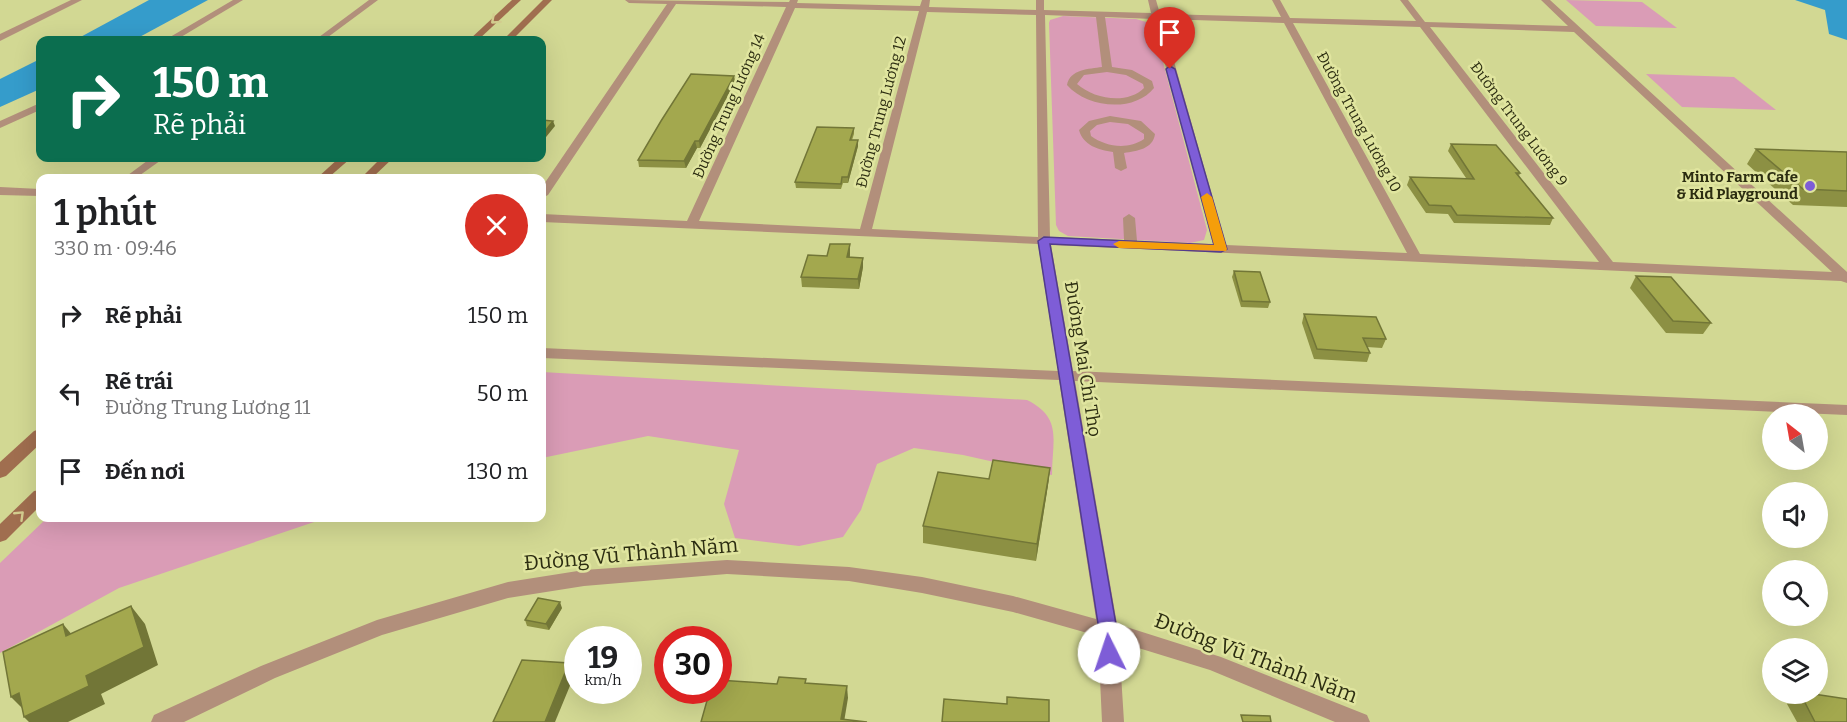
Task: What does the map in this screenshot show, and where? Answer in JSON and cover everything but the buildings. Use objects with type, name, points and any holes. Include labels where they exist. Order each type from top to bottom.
[{"type":"street","points":[[0,38],[78,0]]},
{"type":"street","points":[[177,36],[239,0]]},
{"type":"street","points":[[325,36],[375,0]]},
{"type":"street","points":[[477,36],[517,0]]},
{"type":"street","points":[[511,36],[548,0]]},
{"type":"street","points":[[629,0],[1040,6],[1100,14],[1576,29]]},
{"type":"street","points":[[1152,0],[1221,249]]},
{"type":"street","name":"Đường Trung Lương 10","points":[[1276,0],[1416,258]]},
{"type":"street","name":"Đường Trung Lương 9","points":[[1404,0],[1610,267]]},
{"type":"street","points":[[1545,0],[1846,278]]},
{"type":"street","points":[[546,189],[673,1]]},
{"type":"street","name":"Đường Trung Lương 14","points":[[692,224],[793,2]]},
{"type":"street","name":"Đường Trung Lương 12","points":[[865,232],[925,4]]},
{"type":"street","name":"Đường Mai Chí Thọ","points":[[1040,6],[1044,241],[1108,630],[1113,722]]},
{"type":"street","points":[[1100,14],[1107,69]]},
{"type":"street","points":[[1107,69],[1138,75],[1148,83],[1149,88],[1141,96],[1112,101],[1082,94],[1072,85],[1072,81],[1081,73],[1107,69]]},
{"type":"street","points":[[1112,101],[1117,119]]},
{"type":"street","points":[[0,125],[36,108]]},
{"type":"street","points":[[1117,119],[1141,125],[1148,131],[1150,137],[1146,143],[1137,147],[1118,149],[1092,142],[1084,134],[1086,128],[1093,123],[1117,119]]},
{"type":"street","points":[[1118,149],[1121,168]]},
{"type":"street","points":[[135,174],[152,162]]},
{"type":"street","points":[[327,174],[340,162]]},
{"type":"street","points":[[370,174],[383,162]]},
{"type":"street","points":[[0,191],[36,193]]},
{"type":"street","points":[[546,218],[1846,278]]},
{"type":"street","points":[[1129,218],[1131,245]]},
{"type":"street","points":[[546,353],[1847,410]]},
{"type":"street","points":[[0,472],[36,439]]},
{"type":"street","points":[[0,535],[36,500]]},
{"type":"street","name":"Đường Vũ Thành Năm","points":[[162,722],[268,672],[377,628],[508,590],[584,578],[727,567],[849,574],[922,585],[1013,604],[1108,630],[1214,663],[1359,722]]},
{"type":"shaded area","points":[[1566,0],[1642,2],[1677,28],[1596,26]]},
{"type":"shaded area","points":[[1063,16],[1136,19],[1153,24],[1207,230],[1204,240],[1190,243],[1068,236],[1059,231],[1056,225],[1049,23],[1050,20]]},
{"type":"shaded area","points":[[1646,74],[1734,77],[1776,110],[1682,107]]},
{"type":"shaded area","points":[[546,372],[1027,400],[1046,414],[1051,422],[1054,441],[1052,475],[963,455],[914,448],[877,464],[861,510],[843,537],[799,546],[735,538],[724,504],[739,450],[648,436],[546,457]]},
{"type":"shaded area","points":[[43,522],[314,522],[119,588],[0,653],[0,563]]},
{"type":"water","points":[[149,0],[208,0],[141,36],[82,36]]},
{"type":"water","points":[[1795,0],[1847,0],[1847,40],[1829,34],[1825,10]]},
{"type":"water","points":[[36,61],[36,91],[0,107],[0,79]]},
{"type":"slow traffic","points":[[1119,244],[1221,249],[1207,197]]},
{"type":"place","name":"Minto Farm Cafe & Kid Playground","points":[[1810,186]]},
{"type":"route","points":[[1109,653],[1108,630],[1044,241],[1221,249],[1170,69]]}]
